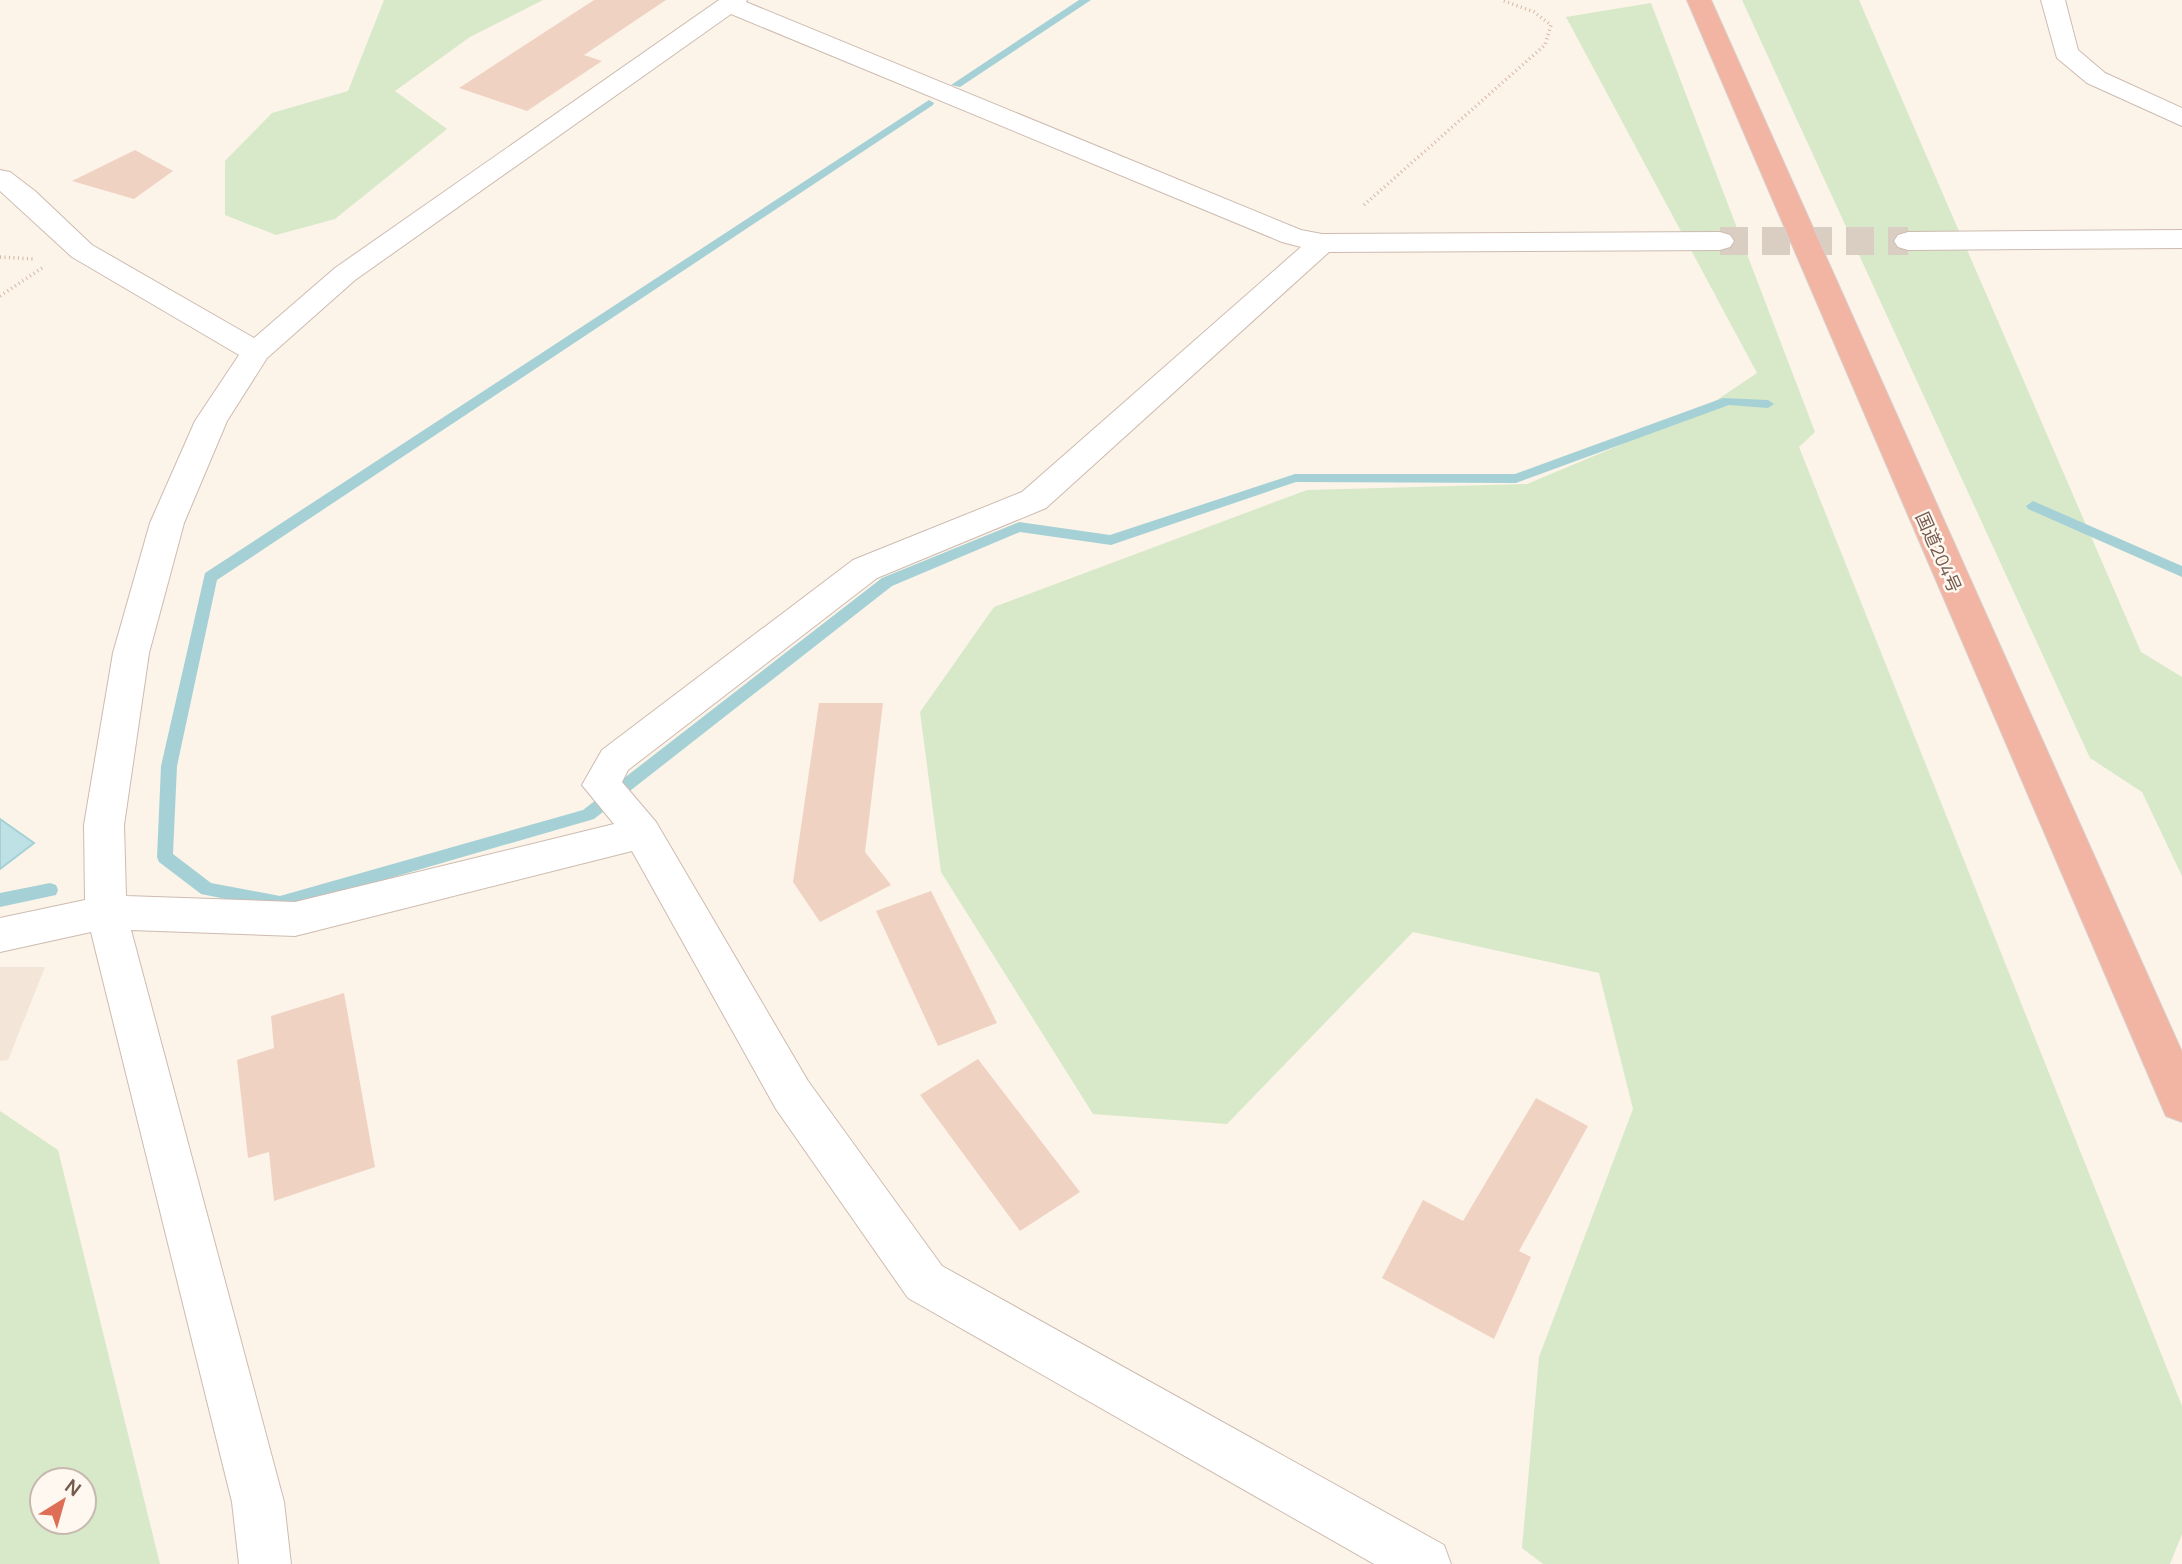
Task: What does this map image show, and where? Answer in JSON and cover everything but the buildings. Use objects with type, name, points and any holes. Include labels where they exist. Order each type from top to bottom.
[{"type":"highway","name":"国道204号","points":[[1699,0],[2182,1102]]},
{"type":"street","points":[[2053,0],[2066,53],[2096,78],[2182,118]]},
{"type":"street","points":[[265,1564],[258,1502],[106,912],[104,825],[131,653],[167,523],[211,421],[256,352],[345,274],[731,2],[1292,236],[1322,243],[1720,241]]},
{"type":"street","points":[[0,178],[25,197],[82,251],[256,352]]},
{"type":"street","points":[[1908,241],[2182,239]]},
{"type":"street","points":[[1322,243],[1034,500],[865,569],[615,760],[622,809],[792,1095],[925,1282],[1425,1564]]},
{"type":"street","points":[[0,935],[106,912],[295,919],[622,809]]},
{"type":"path","points":[[1322,243],[1545,45],[1551,25],[1534,12],[1502,0]]},
{"type":"path","points":[[0,296],[54,260]]},
{"type":"shaded area","points":[[0,967],[45,967],[8,1060],[0,1061]]},
{"type":"green space","points":[[384,0],[543,0],[470,37],[395,91],[447,129],[335,219],[276,235],[225,215],[225,161],[272,113],[348,91]]},
{"type":"green space","points":[[1742,0],[1859,0],[2141,652],[2182,677],[2182,876],[2142,792],[2090,758]]},
{"type":"green space","points":[[1651,3],[1815,432],[1799,447],[2182,1406],[2182,1534],[2170,1564],[1543,1564],[1522,1548],[1539,1357],[1633,1109],[1599,973],[1413,932],[1227,1124],[1093,1114],[941,872],[920,712],[994,607],[1307,490],[1527,484],[1699,412],[1757,373],[1566,17]]},
{"type":"green space","points":[[0,1111],[58,1150],[160,1564],[0,1564]]},
{"type":"water","points":[[0,819],[34,843],[0,869]]},
{"type":"waterway","points":[[956,85],[1086,0]]},
{"type":"waterway","points":[[929,103],[210,577],[169,766],[165,857],[207,889],[280,903],[588,815],[887,582],[1019,527],[1111,540],[1295,478],[1516,479],[1728,401],[1768,404]]},
{"type":"waterway","points":[[2033,506],[2182,572]]},
{"type":"waterway","points":[[0,900],[50,890]]},
{"type":"tunnel","points":[[1720,241],[1908,241]]}]
